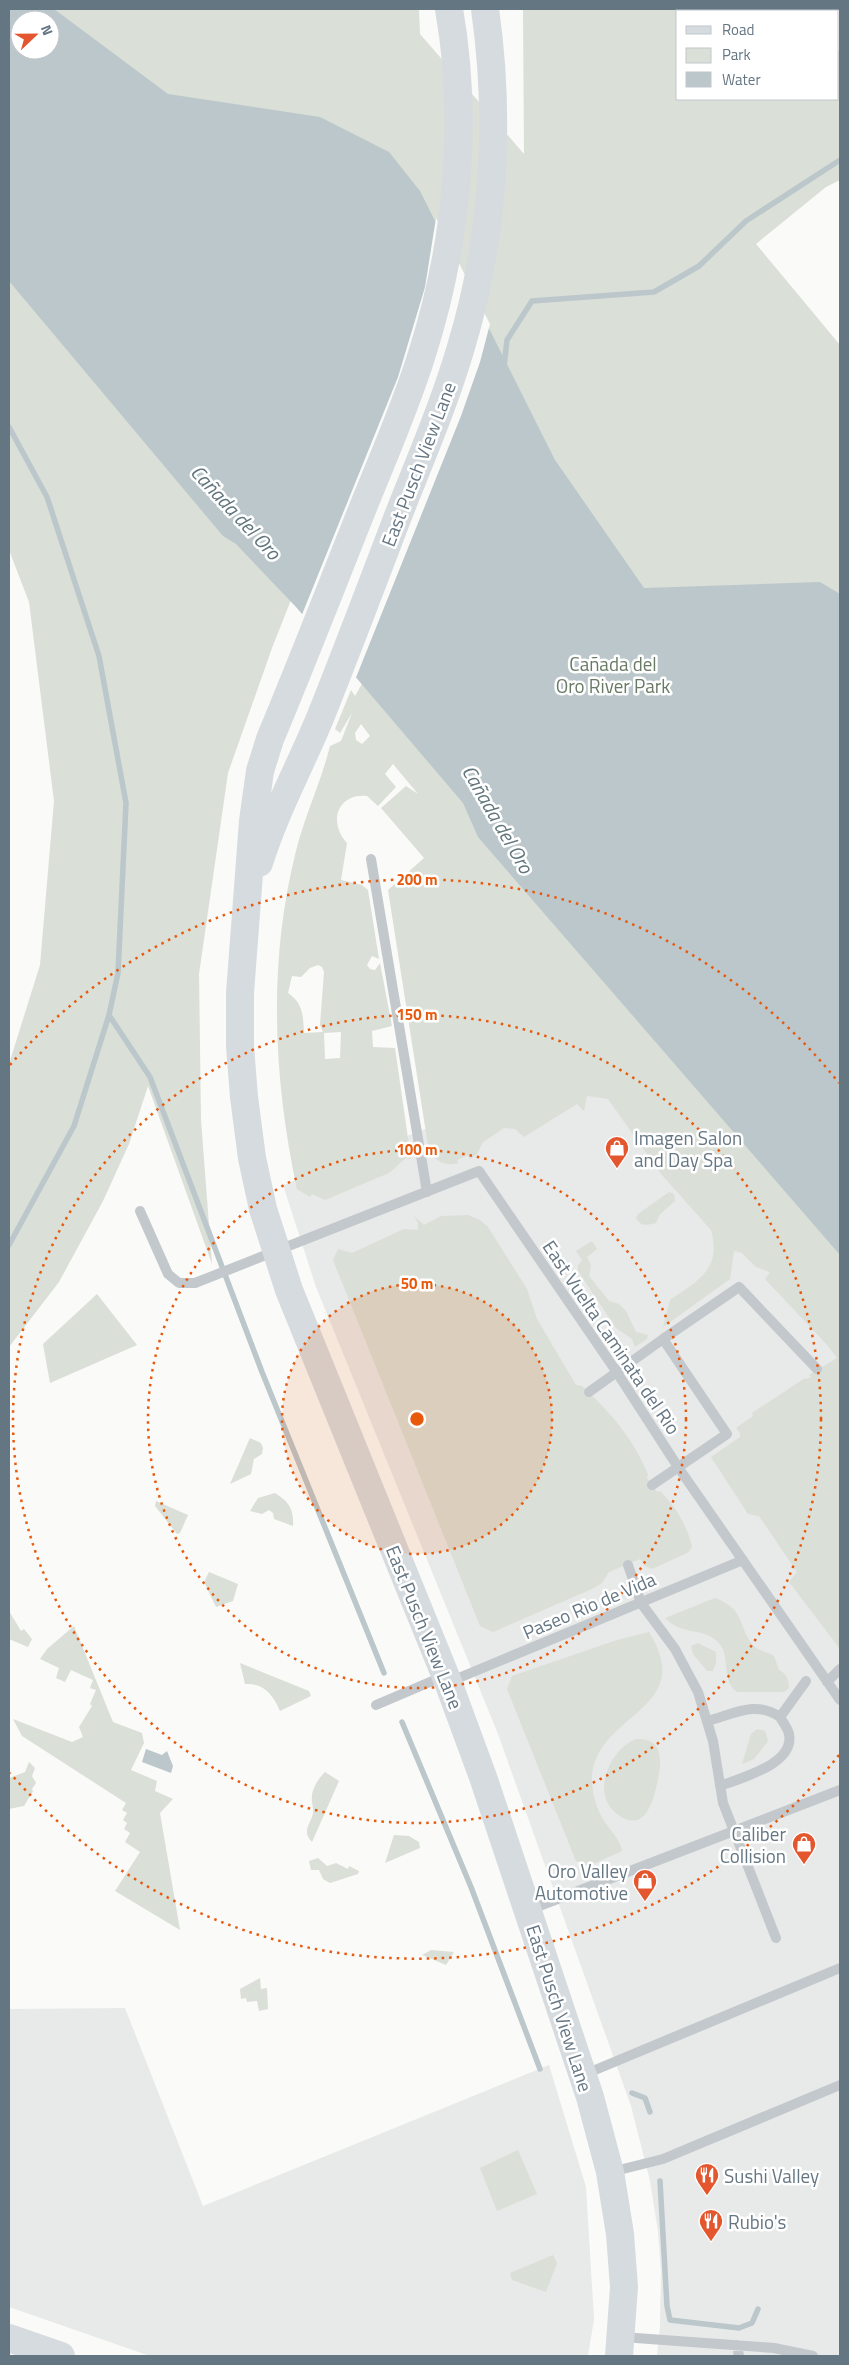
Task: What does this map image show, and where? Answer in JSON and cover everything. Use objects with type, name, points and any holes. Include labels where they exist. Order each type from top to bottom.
[{"type":"main road","name":"East Pusch View Lane","points":[[449,9],[458,95],[458,156],[451,228],[438,297],[422,357],[270,739],[260,771],[253,821],[249,898],[242,940],[240,1046],[252,1158],[263,1209],[276,1251],[289,1290],[447,1679],[483,1776],[582,2075],[610,2172],[623,2259],[624,2287],[620,2347]]},
{"type":"main road","name":"East Pusch View Lane","points":[[249,898],[262,853],[280,807],[321,715],[461,349],[475,296],[487,226],[493,158],[493,94],[485,9]]},
{"type":"main road","points":[[9,2338],[61,2356]]},
{"type":"lane","points":[[372,859],[428,1192]]},
{"type":"lane","name":"East Vuelta Caminata del Rio","points":[[140,1211],[168,1274],[179,1283],[206,1280],[479,1171],[616,1371],[678,1467],[840,1700]]},
{"type":"lane","points":[[589,1392],[616,1371],[739,1287],[817,1369]]},
{"type":"lane","points":[[652,1485],[727,1434],[663,1339]]},
{"type":"lane","name":"Paseo Rio de Vida","points":[[376,1705],[641,1603],[743,1560]]},
{"type":"lane","points":[[628,1564],[641,1603],[675,1650],[698,1692],[713,1741],[723,1803],[776,1938]]},
{"type":"lane","points":[[827,1682],[840,1669]]},
{"type":"lane","points":[[780,1717],[806,1680]]},
{"type":"lane","points":[[707,1721],[755,1708],[768,1709],[780,1717],[789,1734],[786,1752],[770,1766],[720,1786]]},
{"type":"lane","points":[[528,1911],[840,1790]]},
{"type":"lane","points":[[582,2075],[840,1968]]},
{"type":"lane","points":[[610,2172],[663,2159],[840,2084]]},
{"type":"lane","points":[[737,2345],[738,2356]]},
{"type":"lane","points":[[620,2347],[737,2345],[774,2348],[813,2356]]},
{"type":"shaded area","points":[[602,1059],[840,1333],[840,2356],[657,2356],[660,2326],[661,2272],[658,2232],[650,2181],[631,2106],[498,1734],[316,1287],[283,1185]]},
{"type":"shaded area","points":[[125,2008],[203,2206],[549,2065],[586,2187],[594,2319],[588,2356],[150,2356],[9,2307],[9,2009]]},
{"type":"green space","name":"Cañada del Oro River Park","points":[[9,9],[419,9],[420,34],[524,154],[523,9],[764,10],[676,10],[676,100],[839,100],[840,51],[840,180],[826,187],[756,244],[840,345],[840,1649],[789,1582],[797,1572],[759,1516],[748,1514],[711,1457],[740,1437],[740,1433],[736,1428],[753,1416],[752,1413],[805,1378],[811,1377],[809,1375],[837,1358],[765,1279],[770,1272],[756,1267],[742,1253],[734,1251],[730,1279],[663,1327],[670,1300],[698,1280],[710,1264],[714,1243],[711,1230],[661,1174],[608,1099],[587,1096],[584,1111],[577,1104],[524,1137],[515,1129],[504,1128],[483,1142],[477,1154],[470,1159],[468,1155],[457,1160],[458,1163],[449,1164],[442,1162],[429,1152],[388,890],[424,858],[381,808],[406,786],[418,794],[393,764],[385,774],[396,787],[378,806],[367,796],[357,796],[342,804],[337,819],[341,835],[347,843],[341,880],[362,885],[368,890],[379,959],[372,956],[367,965],[370,969],[375,970],[380,963],[392,1026],[372,1031],[373,1047],[395,1048],[411,1159],[406,1158],[389,1173],[325,1200],[312,1194],[310,1197],[297,1189],[283,1105],[277,1020],[281,935],[287,893],[296,851],[330,746],[341,741],[352,713],[340,733],[335,729],[351,690],[355,696],[373,664],[340,476],[272,648],[228,773],[199,974],[201,1120],[212,1264],[148,1086],[129,1144],[103,1201],[59,1282],[9,1347],[9,1064],[40,965],[54,801],[29,602],[9,550]],"holes":[[[361,724],[370,736],[362,744],[356,740],[355,733]],[[318,965],[322,967],[324,972],[320,1025],[323,1032],[304,1033],[299,1005],[288,993],[292,976],[301,977],[310,968]],[[341,1032],[340,1058],[325,1059],[324,1033]]]},
{"type":"green space","points":[[669,1192],[674,1194],[675,1201],[660,1214],[656,1223],[644,1225],[638,1221],[636,1218],[638,1214]]},
{"type":"green space","points":[[468,1215],[480,1220],[488,1227],[527,1289],[537,1319],[576,1385],[582,1386],[592,1396],[628,1438],[642,1462],[648,1475],[647,1478],[657,1492],[660,1491],[666,1497],[680,1516],[692,1546],[689,1552],[652,1569],[645,1566],[640,1559],[609,1572],[602,1583],[594,1588],[493,1632],[480,1626],[333,1260],[338,1249],[352,1253],[404,1229],[418,1230],[418,1223],[414,1216],[424,1225],[441,1216]]},
{"type":"green space","points":[[592,1241],[597,1249],[587,1257],[591,1265],[589,1276],[609,1301],[619,1304],[626,1311],[636,1332],[648,1335],[647,1339],[635,1347],[632,1339],[616,1328],[578,1271],[578,1265],[582,1260],[576,1251]]},
{"type":"green space","points":[[97,1294],[137,1345],[50,1383],[43,1344]]},
{"type":"green space","points":[[250,1438],[261,1443],[263,1448],[262,1454],[254,1459],[251,1474],[230,1484]]},
{"type":"green space","points":[[275,1493],[290,1506],[293,1515],[293,1526],[274,1519],[273,1513],[269,1510],[262,1514],[250,1511],[258,1498]]},
{"type":"green space","points":[[156,1501],[188,1515],[180,1533],[177,1534],[155,1506]]},
{"type":"green space","points":[[209,1572],[238,1584],[233,1601],[216,1607],[204,1582]]},
{"type":"green space","points":[[715,1598],[725,1603],[737,1613],[753,1645],[774,1656],[779,1670],[788,1680],[789,1688],[784,1692],[737,1692],[729,1681],[724,1654],[718,1642],[706,1634],[678,1627],[665,1618]]},
{"type":"green space","points":[[9,1611],[21,1631],[24,1629],[32,1639],[28,1647],[9,1639]]},
{"type":"green space","points":[[74,1626],[113,1722],[142,1733],[144,1743],[131,1770],[157,1781],[155,1791],[173,1799],[160,1813],[180,1930],[115,1891],[140,1852],[125,1842],[130,1833],[124,1829],[127,1823],[123,1820],[127,1813],[122,1810],[126,1803],[22,1736],[13,1719],[72,1742],[83,1737],[79,1727],[92,1706],[90,1704],[96,1690],[90,1688],[93,1680],[71,1670],[65,1682],[56,1678],[59,1668],[40,1659],[47,1649]]},
{"type":"green space","points":[[649,1632],[661,1658],[661,1678],[654,1695],[611,1737],[598,1754],[592,1775],[594,1798],[598,1809],[617,1838],[622,1851],[589,1866],[576,1861],[507,1689],[512,1676],[617,1640]]},
{"type":"green space","points":[[698,1643],[716,1652],[716,1663],[713,1671],[707,1671],[693,1654],[691,1646]]},
{"type":"green space","points":[[240,1663],[309,1691],[311,1696],[280,1711],[267,1691],[252,1684],[245,1684]]},
{"type":"green space","points":[[757,1729],[765,1731],[768,1741],[754,1759],[742,1764],[751,1734]]},
{"type":"green space","points":[[636,1739],[646,1740],[657,1748],[660,1768],[649,1808],[640,1819],[634,1821],[617,1814],[609,1805],[605,1795],[604,1784],[611,1762],[618,1752]]},
{"type":"green space","points":[[29,1762],[35,1768],[32,1776],[36,1783],[32,1789],[33,1791],[24,1806],[9,1809],[9,1778],[25,1772]]},
{"type":"green space","points":[[325,1772],[339,1781],[312,1842],[307,1831],[313,1813],[312,1794],[316,1783]]},
{"type":"green space","points":[[394,1835],[409,1836],[419,1842],[420,1848],[385,1863]]},
{"type":"green space","points":[[318,1858],[327,1866],[336,1863],[348,1869],[349,1866],[359,1871],[358,1874],[330,1883],[323,1879],[319,1870],[311,1870],[309,1861]]},
{"type":"green space","points":[[431,1950],[454,1952],[446,1965],[422,1955]]},
{"type":"green space","points":[[260,1978],[261,1989],[267,1988],[268,2009],[259,2011],[257,2001],[247,2002],[246,1998],[241,1999],[240,1989]]},
{"type":"green space","points":[[518,2150],[537,2194],[497,2211],[480,2168]]},
{"type":"green space","points":[[553,2255],[557,2263],[546,2292],[512,2280],[510,2273]]},
{"type":"water","name":"Cañada del Oro","points":[[9,9],[55,10],[10,10],[10,60],[60,60],[60,13],[168,94],[320,117],[389,152],[420,191],[555,460],[644,588],[820,582],[840,594],[840,1255],[478,837],[463,803],[296,607],[236,544],[223,536],[9,281]]},
{"type":"water","points":[[146,1749],[162,1755],[167,1751],[173,1766],[171,1773],[142,1762]]},
{"type":"pier","points":[[436,218],[490,324],[480,362],[461,416],[355,680],[301,617],[398,377],[425,287]]},
{"type":"waterway","points":[[504,367],[507,340],[532,301],[654,292],[699,266],[746,221],[840,160]]},
{"type":"waterway","points":[[9,427],[47,497],[99,656],[126,803],[118,973],[109,1015],[74,1126],[9,1245]]},
{"type":"waterway","points":[[109,1015],[150,1077],[262,1372],[384,1673]]},
{"type":"waterway","points":[[402,1722],[471,1887],[540,2069]]},
{"type":"waterway","points":[[632,2093],[645,2098],[650,2112]]},
{"type":"waterway","points":[[660,2181],[667,2306],[670,2320],[739,2328],[752,2323],[758,2309]]},
{"type":"place","name":"Imagen Salon and Day Spa","points":[[617,1169]]},
{"type":"place","name":"Caliber Collision","points":[[804,1865]]},
{"type":"place","name":"Oro Valley Automotive","points":[[645,1902]]},
{"type":"place","name":"Sushi Valley","points":[[707,2196]]},
{"type":"place","name":"Rubio's","points":[[711,2242]]}]
